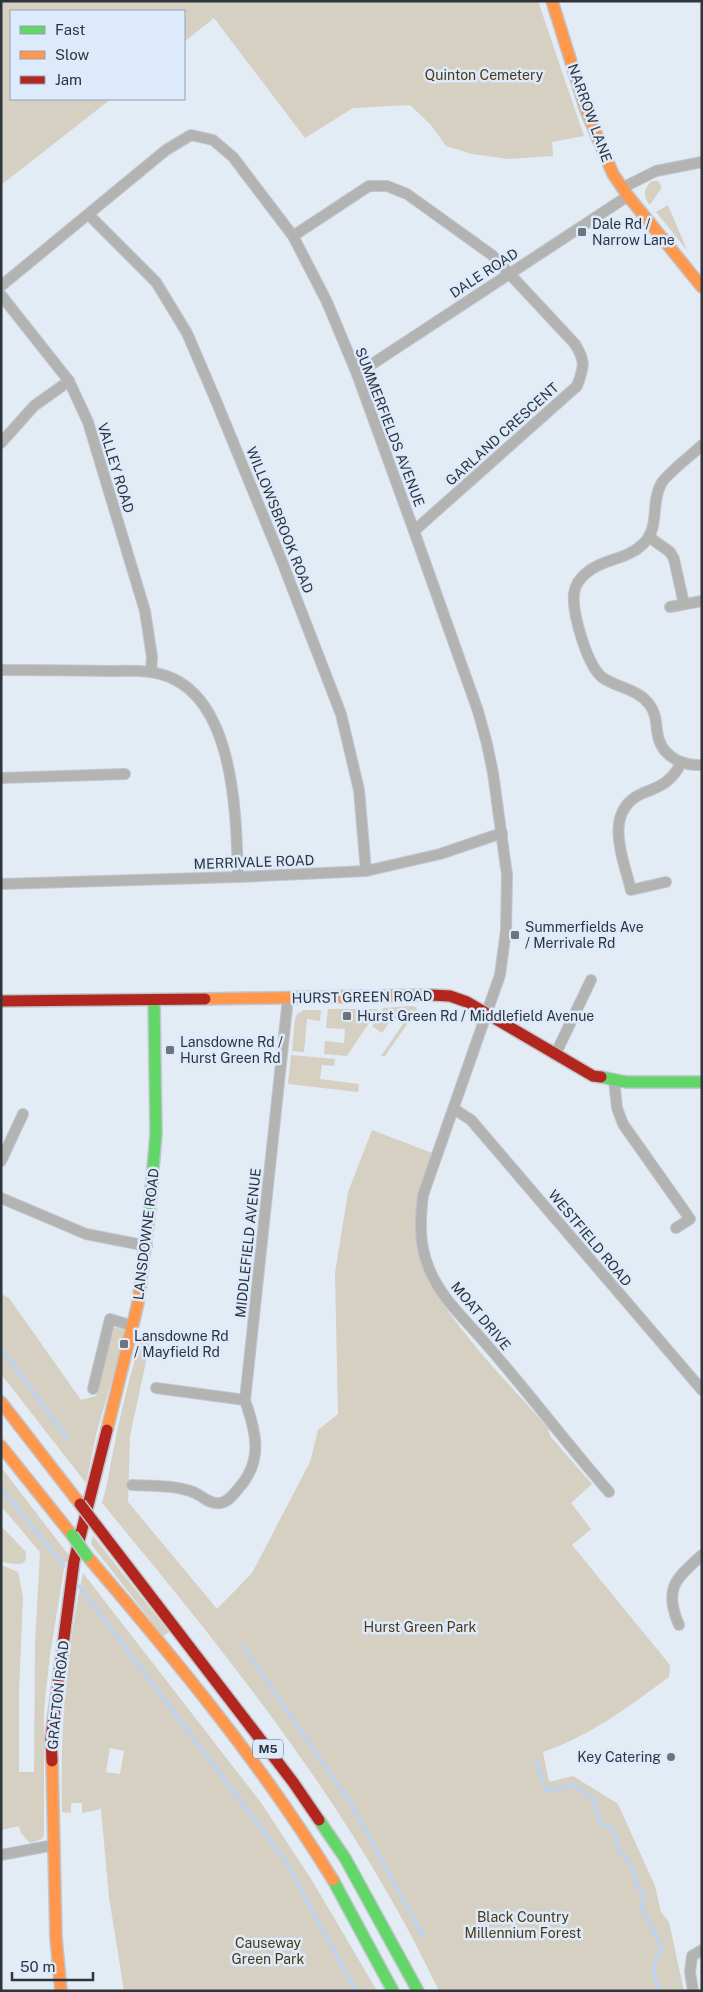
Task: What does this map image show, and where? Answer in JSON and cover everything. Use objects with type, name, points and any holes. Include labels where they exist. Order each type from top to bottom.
[{"type":"main road","name":"NARROW LANE","points":[[552,1],[596,136],[612,174],[702,287]]},
{"type":"main road","name":"HURST GREEN ROAD","points":[[1,1001],[288,998],[427,994],[450,996],[485,1013],[592,1076],[642,1083],[702,1082]]},
{"type":"main road","name":"LANSDOWNE ROAD","points":[[90,1492],[133,1326],[147,1246],[156,1134],[154,1000]]},
{"type":"main road","name":"M5","points":[[1,1402],[293,1782],[345,1858],[418,1991]]},
{"type":"main road","name":"M5","points":[[1,1446],[88,1556],[149,1627],[236,1741],[287,1812],[351,1911],[393,1991]]},
{"type":"main road","name":"GRAFTON ROAD","points":[[61,1991],[56,1938],[51,1738],[74,1561],[90,1492]]},
{"type":"street","name":"SUMMERFIELDS AVENUE","points":[[1,286],[90,215],[166,150],[192,135],[213,140],[233,157],[293,236],[327,302],[357,374],[478,711],[493,773],[507,875],[506,930],[500,975],[485,1013]]},
{"type":"street","name":"DALE ROAD","points":[[357,374],[656,171],[702,162]]},
{"type":"street","name":"GARLAND CRESCENT","points":[[293,236],[369,186],[387,186],[407,194],[492,255],[575,344],[584,358],[583,369],[577,386],[414,531]]},
{"type":"street","name":"WILLOWSBROOK ROAD","points":[[90,215],[156,282],[187,332],[217,403],[283,564],[341,714],[359,790],[366,871]]},
{"type":"street","name":"VALLEY ROAD","points":[[1,295],[69,381],[88,422],[145,611],[152,657],[151,672]]},
{"type":"street","points":[[1,442],[34,406],[69,381]]},
{"type":"street","points":[[702,445],[661,484],[654,526],[642,546],[594,566],[584,575],[576,586],[575,611],[591,662],[596,671],[608,681],[635,692],[650,704],[657,724],[659,740],[671,757],[681,763],[702,765]]},
{"type":"street","points":[[649,537],[670,552],[674,559],[684,604]]},
{"type":"street","points":[[670,607],[702,601]]},
{"type":"street","points":[[1,670],[151,672],[179,682],[195,694],[207,708],[227,764],[236,824],[238,877]]},
{"type":"street","points":[[666,882],[632,890],[617,832],[618,820],[629,803],[640,795],[666,784],[681,763]]},
{"type":"street","points":[[1,778],[125,774]]},
{"type":"street","name":"MERRIVALE ROAD","points":[[1,884],[366,871],[440,854],[502,833]]},
{"type":"street","points":[[555,1055],[591,980]]},
{"type":"street","name":"MIDDLEFIELD AVENUE","points":[[132,1485],[192,1491],[210,1501],[220,1503],[229,1499],[251,1472],[256,1456],[255,1438],[245,1400],[288,998]]},
{"type":"street","name":"MOAT DRIVE","points":[[485,1013],[454,1109],[423,1195],[420,1231],[428,1266],[436,1284],[457,1312],[488,1346],[563,1440],[609,1492]]},
{"type":"street","points":[[614,1080],[617,1108],[623,1124],[690,1218],[676,1228]]},
{"type":"street","name":"WESTFIELD ROAD","points":[[454,1109],[471,1120],[702,1390]]},
{"type":"street","points":[[1,1161],[23,1114]]},
{"type":"street","points":[[1,1198],[86,1234],[147,1246]]},
{"type":"street","points":[[93,1388],[110,1319],[133,1326]]},
{"type":"street","points":[[156,1388],[245,1400]]},
{"type":"street","points":[[679,1625],[673,1610],[673,1588],[676,1578],[702,1555]]},
{"type":"street","points":[[1,1855],[54,1845]]},
{"type":"street","points":[[693,1991],[690,1972],[692,1956],[702,1950]]},
{"type":"green space","name":"Quinton Cemetery","points":[[1,1],[538,1],[584,136],[552,142],[553,156],[509,159],[472,154],[446,146],[431,125],[410,105],[353,108],[305,138],[214,18],[185,41],[185,10],[10,10],[10,100],[110,100],[1,185]]},
{"type":"green space","points":[[652,181],[658,181],[662,187],[650,205],[647,202],[645,192],[647,186]]},
{"type":"green space","points":[[668,205],[687,250],[656,212]]},
{"type":"green space","points":[[416,1007],[417,1010],[385,1056],[381,1056],[403,1024],[393,1017],[382,1033],[372,1026],[383,1008]]},
{"type":"green space","points":[[328,1009],[378,1009],[347,1056],[324,1054],[325,1041],[344,1043],[345,1029],[326,1028]]},
{"type":"green space","points":[[304,1010],[321,1010],[320,1021],[307,1019],[304,1052],[292,1051],[295,1019],[297,1014]]},
{"type":"green space","points":[[291,1055],[335,1059],[334,1066],[322,1065],[320,1079],[359,1084],[358,1092],[288,1084]]},
{"type":"green space","name":"Hurst Green Park","points":[[372,1130],[432,1153],[420,1202],[417,1228],[418,1251],[425,1273],[454,1320],[548,1428],[550,1436],[592,1484],[571,1503],[591,1529],[572,1545],[670,1665],[669,1677],[624,1709],[594,1729],[543,1752],[549,1782],[573,1776],[618,1804],[655,1886],[661,1912],[669,1922],[684,1991],[439,1991],[405,1925],[368,1860],[286,1736],[196,1618],[102,1503],[122,1410],[138,1348],[143,1333],[152,1334],[130,1436],[128,1502],[217,1609],[252,1573],[310,1462],[318,1430],[338,1414],[335,1273],[348,1192]]},
{"type":"green space","points":[[1,1294],[9,1298],[81,1400],[96,1396],[113,1327],[126,1330],[96,1435],[86,1483],[1,1374]]},
{"type":"green space","points":[[1,1467],[70,1557],[65,1563],[50,1655],[44,1710],[44,1834],[42,1839],[30,1843],[21,1833],[19,1826],[1,1830],[1,1565],[18,1572],[23,1597],[19,1691],[19,1772],[34,1772],[35,1643],[40,1552],[1,1506]]},
{"type":"green space","points":[[1,1526],[26,1552],[25,1561],[22,1563],[1,1562]]},
{"type":"green space","points":[[93,1536],[169,1632],[163,1636],[91,1544]]},
{"type":"green space","name":"Causeway Green Park","points":[[83,1573],[262,1804],[313,1882],[377,1991],[124,1991],[109,1897],[101,1809],[82,1813],[82,1803],[71,1803],[71,1813],[62,1812],[65,1692]],"holes":[[[110,1748],[124,1751],[120,1774],[106,1772]]]},
{"type":"waterway","points":[[1,1348],[68,1439]]},
{"type":"waterway","points":[[1,1488],[64,1566]]},
{"type":"waterway","points":[[79,1586],[284,1859],[356,1991]]},
{"type":"waterway","points":[[243,1646],[352,1805],[423,1936]]},
{"type":"waterway","points":[[537,1763],[546,1791],[575,1785],[588,1796],[594,1798],[600,1823],[614,1832],[617,1839],[617,1849],[632,1866],[637,1885],[644,1897],[642,1908],[661,1946],[661,1951],[656,1956],[654,1976],[660,1991]]},
{"type":"traffic: fast","points":[[149,1215],[156,1134],[154,1000]]},
{"type":"traffic: fast","points":[[601,1077],[626,1082],[702,1082]]},
{"type":"traffic: fast","points":[[72,1535],[87,1556]]},
{"type":"traffic: fast","points":[[319,1820],[345,1858],[418,1991]]},
{"type":"traffic: fast","points":[[333,1880],[393,1991]]},
{"type":"traffic: slow","points":[[552,1],[586,110],[613,174],[628,196],[702,287]]},
{"type":"traffic: slow","points":[[205,999],[431,995]]},
{"type":"traffic: slow","points":[[107,1430],[138,1303],[149,1215]]},
{"type":"traffic: slow","points":[[1,1402],[80,1504]]},
{"type":"traffic: slow","points":[[1,1446],[72,1535]]},
{"type":"traffic: slow","points":[[87,1556],[216,1713],[277,1795],[333,1880]]},
{"type":"traffic: slow","points":[[52,1761],[56,1938],[61,1991]]},
{"type":"traffic: jam","points":[[431,995],[450,996],[467,1002],[593,1076],[601,1077]]},
{"type":"traffic: jam","points":[[1,1001],[205,999]]},
{"type":"traffic: jam","points":[[52,1761],[51,1738],[74,1561],[107,1430]]},
{"type":"traffic: jam","points":[[80,1504],[96,1525]]},
{"type":"traffic: jam","points":[[96,1525],[293,1782],[319,1820]]},
{"type":"place","name":"Dale Rd / Narrow Lane","points":[[582,232]]},
{"type":"place","name":"Summerfields Ave / Merrivale Rd","points":[[515,935]]},
{"type":"place","name":"Hurst Green Rd / Middlefield Avenue","points":[[347,1016]]},
{"type":"place","name":"Lansdowne Rd / Hurst Green Rd","points":[[170,1050]]},
{"type":"place","name":"Lansdowne Rd / Mayfield Rd","points":[[124,1344]]},
{"type":"place","name":"Key Catering","points":[[671,1757]]},
{"type":"park label","name":"Black Country Millennium Forest","points":[[523,1925]]}]
